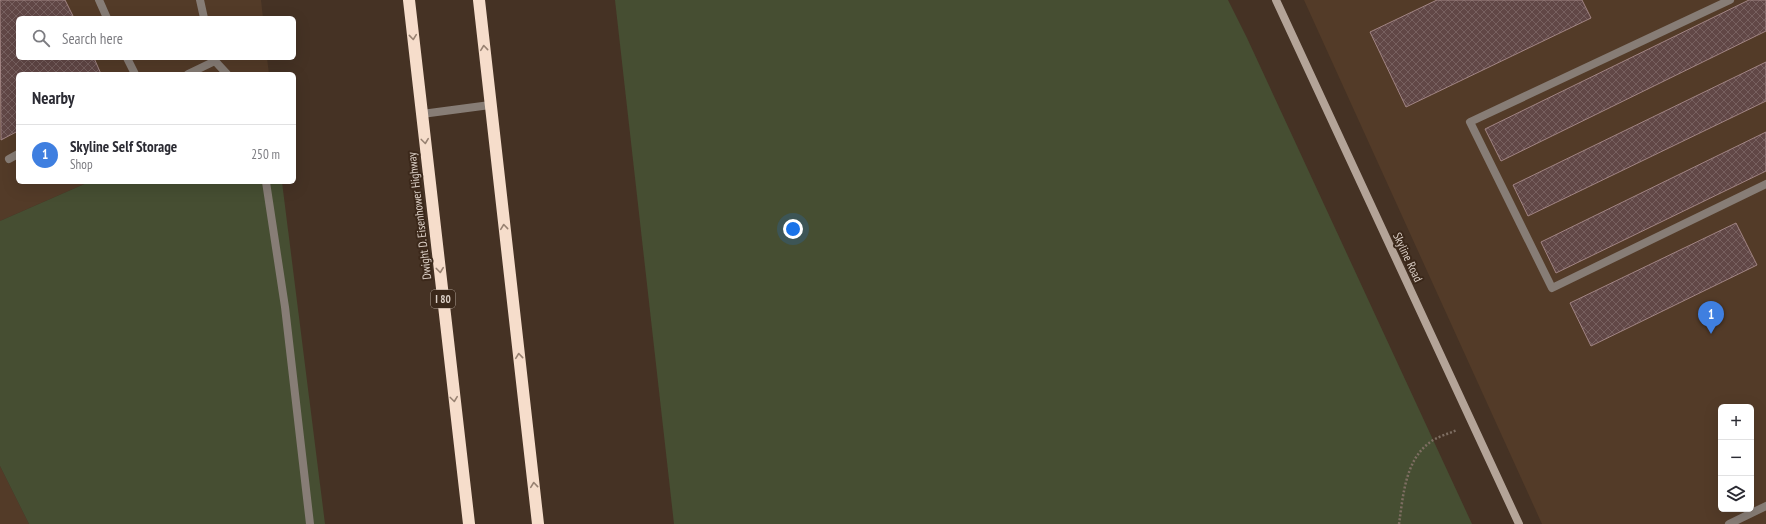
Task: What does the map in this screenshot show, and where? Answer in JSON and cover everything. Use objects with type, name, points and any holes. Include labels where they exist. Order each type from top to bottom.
[{"type":"highway","name":"Dwight D. Eisenhower Highway","points":[[409,0],[469,524]]},
{"type":"highway","points":[[479,0],[538,524]]},
{"type":"main road","name":"Skyline Road","points":[[1276,0],[1519,524]]},
{"type":"lane","points":[[98,0],[106,16]]},
{"type":"lane","points":[[200,0],[204,16]]},
{"type":"lane","points":[[1730,0],[1470,122],[1552,288],[1766,184]]},
{"type":"lane","points":[[128,60],[134,72]]},
{"type":"lane","points":[[192,72],[215,60],[225,72]]},
{"type":"lane","points":[[422,114],[490,105]]},
{"type":"lane","points":[[9,159],[16,155]]},
{"type":"lane","points":[[266,184],[285,307],[310,524]]},
{"type":"lane","points":[[1730,524],[1766,506]]},
{"type":"path","points":[[1399,524],[1404,488],[1414,460],[1428,443],[1472,423]]},
{"type":"shaded area","points":[[0,0],[261,0],[263,16],[16,16],[16,60],[267,60],[269,72],[16,72],[16,184],[84,184],[0,221]]},
{"type":"shaded area","points":[[1304,0],[1766,0],[1766,524],[1542,524]]},
{"type":"shaded area","points":[[0,466],[29,524],[0,524]]},
{"type":"green space","points":[[615,0],[1228,0],[1472,524],[674,524]]},
{"type":"green space","points":[[84,184],[282,184],[325,524],[29,524],[0,466],[0,221]]},
{"type":"building","points":[[0,0],[65,0],[73,16],[16,16],[16,60],[95,60],[100,72],[16,72],[16,132],[1,140]]},
{"type":"building","points":[[1437,0],[1582,0],[1591,18],[1406,107],[1370,32]]},
{"type":"building","points":[[1749,0],[1766,0],[1766,31],[1501,161],[1485,129]]},
{"type":"building","points":[[1766,62],[1766,101],[1528,216],[1513,185]]},
{"type":"building","points":[[1766,132],[1766,171],[1556,273],[1541,242]]},
{"type":"building","points":[[1736,223],[1757,265],[1591,346],[1570,303]]},
{"type":"place","name":"Skyline Self Storage","points":[[1711,334]]}]
